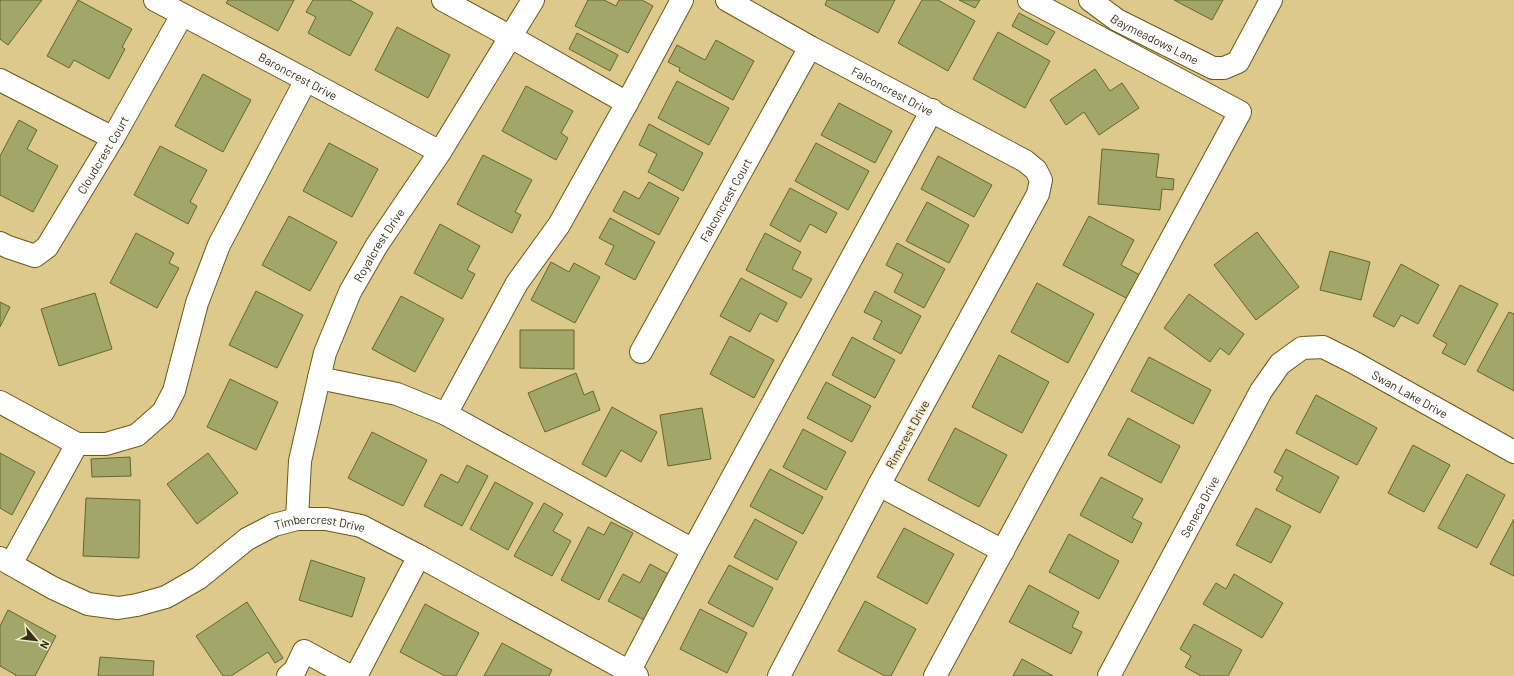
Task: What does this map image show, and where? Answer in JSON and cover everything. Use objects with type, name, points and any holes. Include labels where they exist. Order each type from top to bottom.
[{"type":"street","name":"Baroncrest Drive","points":[[155,0],[440,152]]},
{"type":"street","points":[[443,0],[628,103]]},
{"type":"street","name":"Royalcrest Drive","points":[[298,518],[300,461],[319,378],[325,353],[350,292],[377,245],[440,152],[533,0]]},
{"type":"street","points":[[446,414],[517,283],[559,225],[628,103],[682,0]]},
{"type":"street","name":"Falconcrest Drive","points":[[726,0],[810,47],[932,110],[1025,161],[1036,170],[1042,180],[1038,194]]},
{"type":"street","points":[[935,676],[1240,112],[1029,0]]},
{"type":"street","name":"Baymeadows Lane","points":[[1090,0],[1124,23],[1213,68],[1224,68],[1238,62],[1271,0]]},
{"type":"street","name":"Cloudcrest Court","points":[[0,243],[34,256],[47,247],[113,138],[182,15]]},
{"type":"street","name":"Falconcrest Court","points":[[641,352],[810,47]]},
{"type":"street","points":[[0,80],[113,138]]},
{"type":"street","points":[[0,402],[77,444],[106,444],[137,435],[163,412],[174,391],[197,303],[219,245],[306,80]]},
{"type":"street","points":[[633,674],[693,550],[932,110]]},
{"type":"street","name":"Rimcrest Drive","points":[[779,676],[879,485],[1038,194]]},
{"type":"street","name":"Swan Lake Drive","points":[[1302,348],[1323,347],[1353,362],[1514,452]]},
{"type":"street","name":"Seneca Drive","points":[[1109,676],[1261,391],[1280,364],[1302,348]]},
{"type":"street","points":[[319,378],[397,394],[446,414],[693,550]]},
{"type":"street","points":[[6,561],[77,444]]},
{"type":"street","points":[[879,485],[1003,551]]},
{"type":"street","name":"Timbercrest Drive","points":[[6,561],[53,588],[88,604],[118,608],[137,605],[166,596],[199,578],[247,539],[274,525],[298,518],[326,518],[361,526],[419,556],[633,674]]},
{"type":"street","points":[[356,676],[419,556]]},
{"type":"street","points":[[288,676],[295,670],[304,651],[350,676]]},
{"type":"building","points":[[0,0],[42,0],[8,45],[0,39]]},
{"type":"building","points":[[78,0],[132,29],[122,47],[125,49],[109,79],[74,60],[69,68],[47,56]]},
{"type":"building","points":[[228,0],[294,0],[278,31],[226,3]]},
{"type":"building","points":[[313,0],[350,0],[373,13],[350,56],[308,33],[316,17],[306,12]]},
{"type":"building","points":[[588,0],[604,0],[616,6],[619,0],[642,0],[653,6],[628,53],[575,26]]},
{"type":"building","points":[[827,0],[895,0],[878,33],[825,5]]},
{"type":"building","points":[[922,0],[938,0],[975,21],[948,71],[898,43]]},
{"type":"building","points":[[959,0],[980,0],[975,8]]},
{"type":"building","points":[[1174,0],[1223,0],[1212,20]]},
{"type":"building","points":[[1019,13],[1055,32],[1047,45],[1012,26]]},
{"type":"building","points":[[397,27],[450,55],[428,98],[375,70]]},
{"type":"building","points":[[998,32],[1050,61],[1025,108],[973,79]]},
{"type":"building","points":[[577,33],[618,55],[610,71],[569,49]]},
{"type":"building","points":[[716,40],[754,61],[733,100],[679,71],[680,68],[668,62],[677,45],[705,60]]},
{"type":"building","points":[[1095,69],[1110,91],[1122,83],[1139,108],[1099,135],[1084,112],[1066,125],[1050,100]]},
{"type":"building","points":[[203,74],[251,100],[223,152],[175,126]]},
{"type":"building","points":[[677,81],[729,108],[709,145],[658,118]]},
{"type":"building","points":[[526,86],[573,111],[561,133],[568,138],[556,160],[502,131]]},
{"type":"building","points":[[839,103],[892,131],[875,163],[821,135]]},
{"type":"building","points":[[19,120],[37,130],[27,149],[58,166],[33,212],[0,195],[0,156]]},
{"type":"building","points":[[649,124],[703,153],[683,191],[648,172],[657,154],[639,145]]},
{"type":"building","points":[[329,143],[378,169],[352,217],[303,191]]},
{"type":"building","points":[[816,143],[869,171],[848,210],[795,181]]},
{"type":"building","points":[[160,146],[207,170],[190,202],[197,206],[188,224],[134,195]]},
{"type":"building","points":[[1102,149],[1159,154],[1156,177],[1174,179],[1173,190],[1162,189],[1160,210],[1098,204]]},
{"type":"building","points":[[483,155],[532,180],[515,212],[521,215],[512,233],[457,204]]},
{"type":"building","points":[[938,156],[992,185],[974,217],[921,189]]},
{"type":"building","points":[[649,182],[679,198],[659,235],[613,211],[624,191],[639,199]]},
{"type":"building","points":[[790,188],[837,213],[826,233],[810,224],[800,242],[770,225]]},
{"type":"building","points":[[927,202],[969,225],[949,263],[906,241]]},
{"type":"building","points":[[289,216],[337,242],[310,291],[262,265]]},
{"type":"building","points":[[1089,216],[1134,240],[1121,265],[1140,275],[1128,299],[1063,265]]},
{"type":"building","points":[[610,218],[655,242],[635,280],[605,264],[614,246],[599,238]]},
{"type":"building","points":[[440,224],[480,246],[467,270],[475,274],[462,299],[414,273]]},
{"type":"building","points":[[1257,232],[1299,287],[1256,320],[1214,265]]},
{"type":"building","points":[[136,233],[174,253],[169,263],[179,268],[157,308],[110,283]]},
{"type":"building","points":[[765,233],[801,252],[792,269],[812,279],[801,298],[746,270]]},
{"type":"building","points":[[897,243],[945,269],[924,308],[894,292],[903,274],[886,265]]},
{"type":"building","points":[[1330,251],[1370,262],[1361,300],[1320,290]]},
{"type":"building","points":[[551,262],[569,272],[574,263],[600,277],[575,323],[531,300]]},
{"type":"building","points":[[1401,264],[1439,285],[1418,324],[1401,315],[1394,327],[1373,316]]},
{"type":"building","points":[[741,278],[787,303],[777,322],[760,313],[750,332],[720,316]]},
{"type":"building","points":[[1037,283],[1094,314],[1068,363],[1011,332]]},
{"type":"building","points":[[1460,285],[1498,304],[1465,365],[1442,353],[1447,344],[1433,336]]},
{"type":"building","points":[[256,291],[303,315],[277,368],[229,345]]},
{"type":"building","points":[[875,291],[921,316],[901,354],[873,339],[882,321],[864,312]]},
{"type":"building","points":[[95,293],[112,349],[59,366],[41,309]]},
{"type":"building","points":[[1189,294],[1244,334],[1229,355],[1220,348],[1210,362],[1164,328]]},
{"type":"building","points":[[401,296],[444,319],[415,372],[372,349]]},
{"type":"building","points":[[0,302],[10,307],[0,327]]},
{"type":"building","points":[[1509,312],[1514,314],[1514,391],[1477,371]]},
{"type":"building","points":[[520,330],[574,330],[574,369],[520,368]]},
{"type":"building","points":[[730,336],[774,360],[754,398],[710,374]]},
{"type":"building","points":[[852,337],[895,360],[875,398],[832,375]]},
{"type":"building","points":[[999,355],[1049,382],[1022,433],[972,407]]},
{"type":"building","points":[[1149,357],[1211,390],[1193,424],[1131,391]]},
{"type":"building","points":[[576,373],[584,395],[593,391],[600,410],[545,432],[528,393]]},
{"type":"building","points":[[230,379],[278,402],[256,450],[207,427]]},
{"type":"building","points":[[826,382],[871,406],[852,442],[807,418]]},
{"type":"building","points":[[1316,395],[1377,428],[1357,465],[1296,433]]},
{"type":"building","points":[[612,407],[657,432],[641,462],[621,450],[606,477],[582,464]]},
{"type":"building","points":[[702,408],[711,459],[668,466],[660,415]]},
{"type":"building","points":[[1128,418],[1180,446],[1161,483],[1108,455]]},
{"type":"building","points":[[955,428],[1007,455],[979,507],[928,480]]},
{"type":"building","points":[[803,429],[846,452],[826,490],[783,467]]},
{"type":"building","points":[[372,432],[427,460],[403,506],[348,478]]},
{"type":"building","points":[[1413,445],[1450,465],[1424,512],[1388,493]]},
{"type":"building","points":[[1286,449],[1339,477],[1320,513],[1276,490],[1283,477],[1274,472]]},
{"type":"building","points":[[0,453],[35,472],[12,515],[0,508]]},
{"type":"building","points":[[208,453],[238,493],[197,524],[167,484]]},
{"type":"building","points":[[130,457],[131,476],[92,477],[91,459]]},
{"type":"building","points":[[467,465],[488,476],[462,526],[424,506],[441,474],[458,483]]},
{"type":"building","points":[[770,469],[823,497],[803,534],[750,506]]},
{"type":"building","points":[[1467,474],[1505,495],[1477,548],[1438,528]]},
{"type":"building","points":[[1101,477],[1143,499],[1132,518],[1142,523],[1132,543],[1080,515]]},
{"type":"building","points":[[495,482],[533,503],[508,550],[470,529]]},
{"type":"building","points":[[86,498],[140,500],[139,558],[83,556]]},
{"type":"building","points":[[544,503],[563,514],[553,531],[571,541],[552,576],[514,556]]},
{"type":"building","points":[[1256,508],[1291,526],[1271,563],[1236,545]]},
{"type":"building","points":[[755,519],[797,542],[777,580],[734,557]]},
{"type":"building","points":[[1514,519],[1514,576],[1490,564]]},
{"type":"building","points":[[611,522],[633,533],[599,600],[561,580],[588,527],[604,535]]},
{"type":"building","points":[[904,528],[954,554],[927,604],[877,577]]},
{"type":"building","points":[[1069,534],[1119,561],[1099,599],[1049,572]]},
{"type":"building","points":[[311,560],[365,578],[352,617],[299,600]]},
{"type":"building","points":[[650,564],[670,575],[646,621],[608,601],[623,574],[640,583]]},
{"type":"building","points":[[729,565],[773,588],[753,627],[708,603]]},
{"type":"building","points":[[1234,574],[1283,603],[1262,638],[1203,604],[1216,583],[1226,589]]},
{"type":"building","points":[[1029,585],[1079,612],[1072,627],[1082,632],[1071,654],[1009,622]]},
{"type":"building","points":[[865,601],[916,629],[891,676],[885,676],[838,651]]},
{"type":"building","points":[[247,602],[283,658],[275,663],[268,652],[231,676],[223,676],[196,636]]},
{"type":"building","points":[[425,604],[479,633],[456,676],[445,676],[400,652]]},
{"type":"building","points":[[700,609],[747,633],[727,673],[680,649]]},
{"type":"building","points":[[8,610],[56,636],[35,676],[15,676],[16,675],[0,666],[0,626]]},
{"type":"building","points":[[1194,624],[1242,650],[1228,676],[1201,676],[1185,667],[1191,656],[1180,649]]},
{"type":"building","points":[[502,643],[552,670],[549,676],[484,676]]},
{"type":"building","points":[[100,657],[154,661],[153,676],[98,676]]},
{"type":"building","points":[[1022,659],[1053,676],[1013,676]]}]
